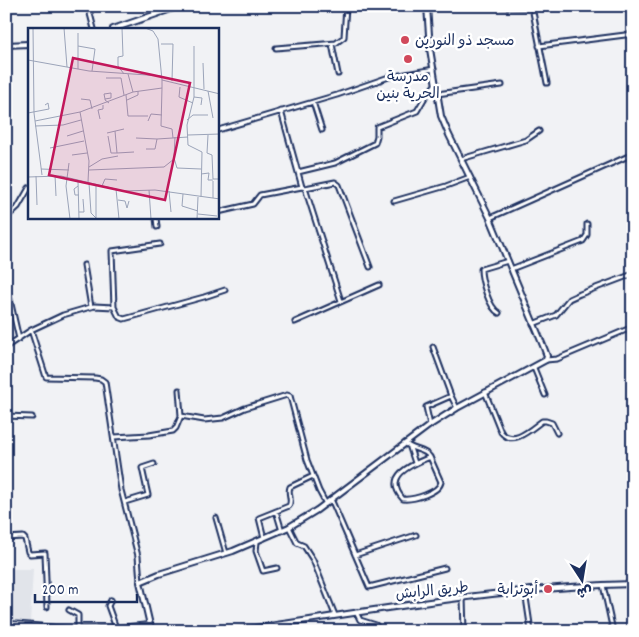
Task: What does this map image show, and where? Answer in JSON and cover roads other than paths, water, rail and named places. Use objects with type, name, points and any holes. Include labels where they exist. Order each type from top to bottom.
[{"type":"main road","points":[[6,625],[20,624],[37,629],[96,630],[150,625],[152,631]]},
{"type":"street","points":[[88,6],[94,28]]},
{"type":"street","points":[[116,28],[164,9],[180,6]]},
{"type":"street","points":[[276,48],[332,44],[341,41],[344,37],[346,6]]},
{"type":"street","points":[[427,6],[436,94],[444,124],[490,218],[546,353],[546,360]]},
{"type":"street","points":[[498,6],[583,6]]},
{"type":"street","points":[[532,7],[548,83]]},
{"type":"street","points":[[539,46],[633,34]]},
{"type":"street","points":[[6,45],[28,44]]},
{"type":"street","points":[[332,44],[338,74]]},
{"type":"street","points":[[219,130],[353,90],[388,77],[434,69]]},
{"type":"street","points":[[436,94],[502,85]]},
{"type":"street","points":[[298,172],[335,163],[375,143],[377,136],[376,126],[417,111],[427,94],[435,86]]},
{"type":"street","points":[[313,102],[322,130]]},
{"type":"street","points":[[281,112],[303,188],[341,301]]},
{"type":"street","points":[[460,159],[526,140],[539,131]]},
{"type":"street","points":[[490,218],[633,154]]},
{"type":"street","points":[[394,201],[470,177]]},
{"type":"street","points":[[219,212],[253,204],[260,195],[335,182],[339,185],[370,268]]},
{"type":"street","points":[[6,218],[18,207],[28,190]]},
{"type":"street","points":[[156,219],[157,227]]},
{"type":"street","points":[[511,269],[583,240],[587,235],[587,224]]},
{"type":"street","points":[[160,244],[112,251],[114,307],[119,317],[124,319],[225,290]]},
{"type":"street","points":[[499,313],[495,311],[489,300],[482,279],[482,269],[508,261]]},
{"type":"street","points":[[84,265],[91,307]]},
{"type":"street","points":[[6,268],[8,292],[19,339]]},
{"type":"street","points":[[533,324],[556,315],[565,304],[575,297],[633,274]]},
{"type":"street","points":[[294,322],[379,284]]},
{"type":"street","points":[[6,347],[31,330],[57,317],[91,307],[114,307]]},
{"type":"street","points":[[140,582],[159,574],[226,553],[282,531],[326,504],[430,425],[457,408],[546,360],[557,359],[633,327]]},
{"type":"street","points":[[31,330],[46,377],[95,378],[105,381],[121,490],[138,556],[140,582],[150,625]]},
{"type":"street","points":[[433,347],[457,408]]},
{"type":"street","points":[[534,368],[545,395]]},
{"type":"street","points":[[114,437],[168,433],[176,428],[181,416],[179,390]]},
{"type":"street","points":[[485,392],[501,432],[505,436],[517,438],[544,421],[552,423],[557,433]]},
{"type":"street","points":[[181,416],[204,420],[223,418],[245,408],[288,395],[291,398],[301,439],[313,476],[326,504]]},
{"type":"street","points":[[430,425],[426,407],[451,396]]},
{"type":"street","points":[[6,416],[32,418]]},
{"type":"street","points":[[405,444],[410,448],[426,452],[430,458],[441,482],[440,487],[416,498],[403,499],[397,486],[397,478],[404,469],[430,458]]},
{"type":"street","points":[[410,448],[415,463]]},
{"type":"street","points":[[125,502],[148,495],[142,468],[154,464]]},
{"type":"street","points":[[264,539],[259,518],[291,504],[290,487],[313,476]]},
{"type":"street","points":[[331,500],[370,587],[445,568]]},
{"type":"street","points":[[276,511],[282,531]]},
{"type":"street","points":[[216,518],[226,553]]},
{"type":"street","points":[[289,527],[297,543],[304,546],[313,560],[335,615]]},
{"type":"street","points":[[355,556],[416,535]]},
{"type":"street","points":[[6,538],[23,537],[30,554],[45,553],[47,607]]},
{"type":"street","points":[[256,542],[256,551],[263,571],[266,572],[277,568]]},
{"type":"street","points":[[603,584],[613,631]]},
{"type":"street","name":"طريق الرابش","points":[[235,631],[406,604],[603,584],[633,584]]},
{"type":"street","points":[[525,591],[531,631]]},
{"type":"street","points":[[463,598],[464,631]]},
{"type":"street","points":[[111,600],[108,606],[116,628]]},
{"type":"street","points":[[69,610],[78,615],[78,630]]},
{"type":"street","points":[[356,612],[359,619],[376,625],[380,631]]},
{"type":"street","points":[[6,625],[7,631]]},
{"type":"place","name":"مسجد ذو النورين","points":[[405,40]]},
{"type":"place","name":"مدرسة الحرية بنين","points":[[408,59]]},
{"type":"place","name":"أبوترابة","points":[[548,589]]}]
